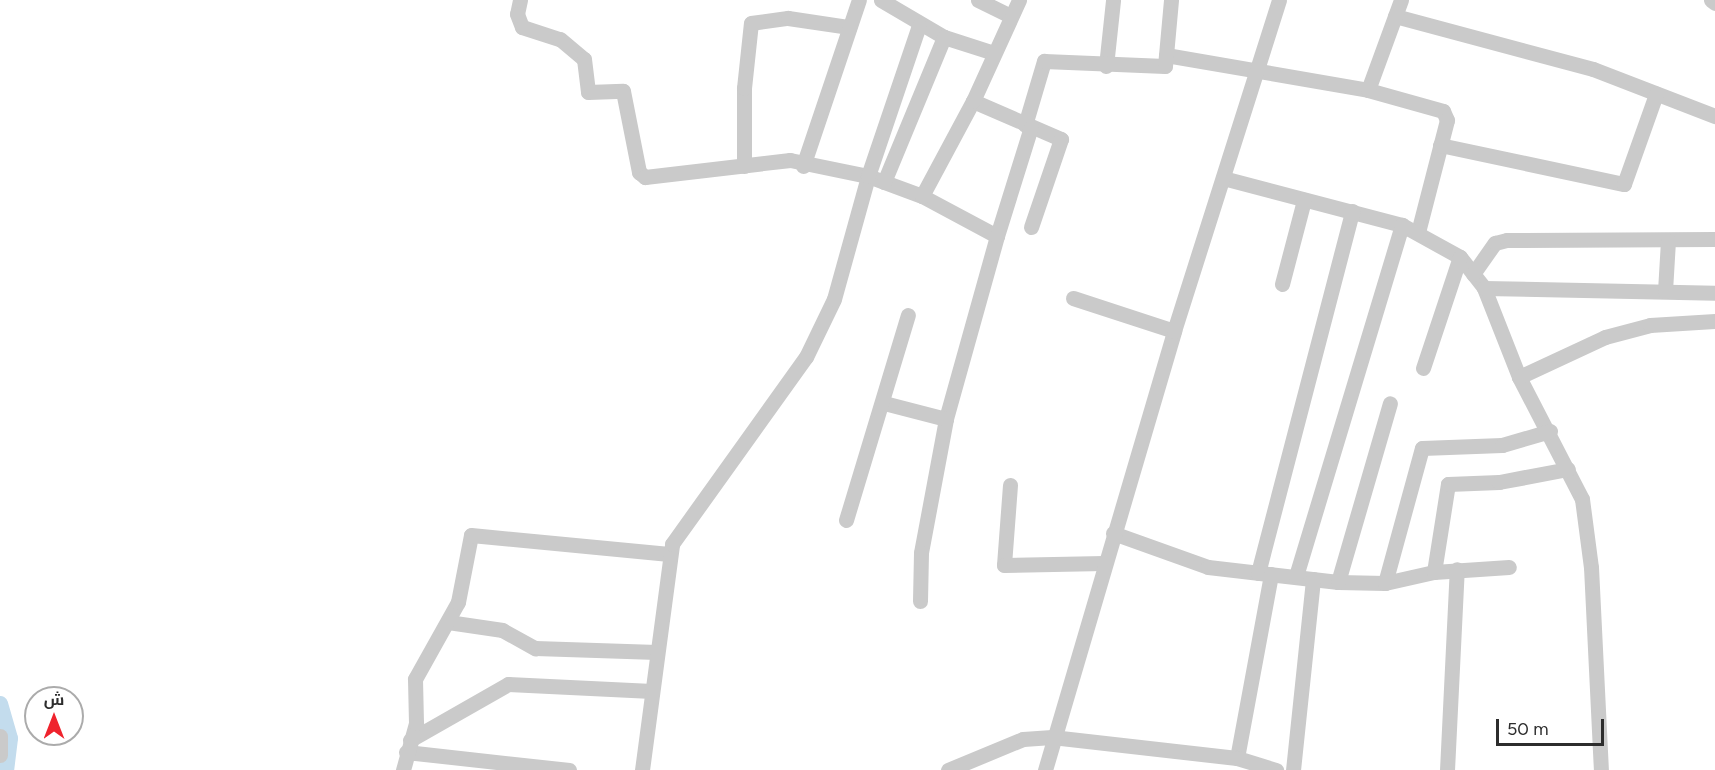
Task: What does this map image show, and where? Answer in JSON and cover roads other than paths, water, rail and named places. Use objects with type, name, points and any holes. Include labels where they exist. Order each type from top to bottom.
[{"type":"street","points":[[520,0],[517,14],[522,27],[560,39],[584,59],[588,92],[623,91],[639,172],[645,177],[744,166],[776,158],[803,166],[868,176],[922,196],[997,236]]},
{"type":"street","points":[[803,166],[859,0]]},
{"type":"street","points":[[881,0],[900,6],[919,25],[944,37],[994,53]]},
{"type":"street","points":[[978,0],[1009,15]]},
{"type":"street","points":[[922,196],[973,101],[1009,15],[1019,0]]},
{"type":"street","points":[[1106,66],[1113,0]]},
{"type":"street","points":[[920,601],[921,553],[946,419],[1044,61],[1106,66],[1164,67],[1171,0]]},
{"type":"street","points":[[1045,770],[1052,737],[1174,331],[1279,0]]},
{"type":"street","points":[[1368,90],[1401,0]]},
{"type":"street","points":[[1711,0],[1715,3]]},
{"type":"street","points":[[1395,16],[1593,69],[1715,116]]},
{"type":"street","points":[[744,166],[744,88],[751,23],[788,18],[849,27]]},
{"type":"street","points":[[642,770],[669,554],[678,533],[806,357],[834,299],[868,176],[919,25]]},
{"type":"street","points":[[884,182],[944,37]]},
{"type":"street","points":[[1166,55],[1368,90],[1443,111],[1447,120],[1418,232]]},
{"type":"street","points":[[1440,145],[1624,184],[1656,94]]},
{"type":"street","points":[[973,101],[1061,139],[1031,227]]},
{"type":"street","points":[[1223,178],[1402,225],[1460,257],[1484,288],[1519,377],[1550,431],[1582,499],[1590,558],[1601,770]]},
{"type":"street","points":[[1282,284],[1304,200]]},
{"type":"street","points":[[1237,758],[1265,573],[1352,211]]},
{"type":"street","points":[[1296,576],[1402,225]]},
{"type":"street","points":[[1473,274],[1501,240],[1715,239]]},
{"type":"street","points":[[1665,291],[1668,241]]},
{"type":"street","points":[[1423,368],[1460,257]]},
{"type":"street","points":[[1484,288],[1715,293]]},
{"type":"street","points":[[1073,298],[1174,331]]},
{"type":"street","points":[[846,520],[884,403],[908,315]]},
{"type":"street","points":[[1519,377],[1605,337],[1650,325],[1715,321]]},
{"type":"street","points":[[884,403],[946,419]]},
{"type":"street","points":[[1338,582],[1390,403]]},
{"type":"street","points":[[1384,583],[1422,448],[1502,445],[1550,431]]},
{"type":"street","points":[[1434,572],[1448,484],[1499,482],[1568,469]]},
{"type":"street","points":[[1010,485],[1004,565],[1104,563]]},
{"type":"street","points":[[1113,533],[1208,567],[1338,582],[1384,583],[1457,569],[1509,567]]},
{"type":"street","points":[[403,770],[416,723],[415,679],[432,642],[448,622],[458,602],[470,541],[476,534],[669,554]]},
{"type":"street","points":[[1447,770],[1457,569]]},
{"type":"street","points":[[1293,770],[1313,579]]},
{"type":"street","points":[[448,622],[496,628],[543,649],[657,652]]},
{"type":"street","points":[[408,746],[508,684],[652,691]]},
{"type":"street","points":[[0,736],[0,755]]},
{"type":"street","points":[[948,770],[1023,739],[1052,737],[1237,758],[1276,770]]},
{"type":"street","points":[[408,746],[569,770]]},
{"type":"waterway","points":[[0,703],[10,738],[6,770]]}]
